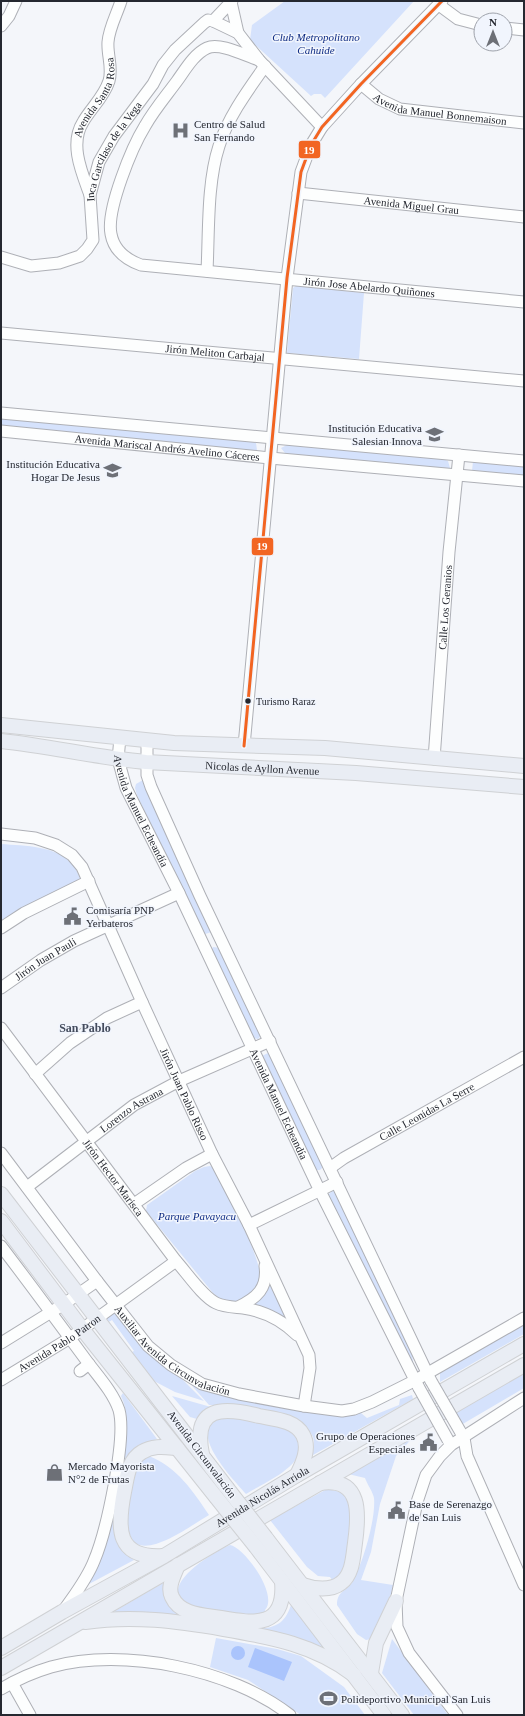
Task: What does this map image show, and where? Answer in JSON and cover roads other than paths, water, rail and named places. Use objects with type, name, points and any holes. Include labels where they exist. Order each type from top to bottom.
[{"type":"main road","name":"Nicolas de Ayllon Avenue","points":[[1,725],[146,741],[325,748],[524,766]]},
{"type":"main road","name":"Nicolas de Ayllon Avenue","points":[[1,741],[146,762],[356,773],[524,787]]},
{"type":"main road","name":"Avenida Circunvalación","points":[[1,1194],[79,1293],[227,1488],[261,1543],[282,1581],[384,1715]]},
{"type":"main road","name":"Avenida Circunvalación","points":[[1,1221],[83,1330],[216,1497],[302,1585],[402,1715]]},
{"type":"main road","name":"Avenida Nicolás Arriola","points":[[1,1648],[62,1612],[164,1556],[297,1476],[524,1344]]},
{"type":"main road","name":"Avenida Nicolás Arriola","points":[[1,1668],[524,1365]]},
{"type":"main road","points":[[202,1454],[200,1439],[202,1427],[208,1417],[218,1411],[236,1410],[289,1423],[301,1431],[306,1447],[304,1460],[297,1476]]},
{"type":"main road","points":[[164,1556],[146,1556],[132,1550],[123,1539],[119,1518],[128,1471],[135,1457],[150,1448],[163,1446],[177,1448]]},
{"type":"main road","points":[[302,1585],[316,1588],[336,1585],[345,1579],[353,1562],[358,1516],[355,1499],[343,1486],[332,1483],[319,1483]]},
{"type":"main road","points":[[178,1565],[170,1592],[173,1599],[179,1606],[191,1612],[245,1622],[263,1620],[276,1612],[282,1600],[282,1581]]},
{"type":"main road","points":[[371,1673],[376,1643],[396,1601]]},
{"type":"main road","points":[[79,1623],[103,1620],[148,1619],[180,1622],[278,1639],[306,1648],[336,1662],[354,1675]]},
{"type":"street","points":[[1,26],[9,16],[16,1]]},
{"type":"street","name":"Avenida Santa Rosa","points":[[90,195],[77,156],[78,134],[82,122],[102,97],[109,81],[110,70],[108,41],[121,1]]},
{"type":"street","points":[[232,1],[238,33]]},
{"type":"street","name":"Inca Garcilaso de la Vega","points":[[1,257],[31,266],[59,264],[80,256],[92,240],[90,195],[99,162],[114,136],[175,50],[208,20],[213,21],[232,1]]},
{"type":"street","points":[[244,746],[287,278],[301,172],[311,145],[322,127],[361,84],[440,3],[458,18],[473,23]]},
{"type":"street","points":[[213,21],[238,33],[262,63],[322,127]]},
{"type":"street","points":[[513,29],[524,30]]},
{"type":"street","name":"Jirón Jose Abelardo Quiñones","points":[[262,63],[217,46],[207,48],[193,59],[144,126],[128,160],[113,202],[111,234],[119,253],[130,261],[141,265],[524,302]]},
{"type":"street","points":[[207,271],[212,181],[219,145],[262,63]]},
{"type":"street","name":"Avenida Manuel Bonnemaison","points":[[361,84],[380,99],[400,109],[524,124]]},
{"type":"street","name":"Avenida Miguel Grau","points":[[298,193],[524,217]]},
{"type":"street","name":"Jirón Meliton Carbajal","points":[[1,333],[524,381]]},
{"type":"street","name":"Avenida Mariscal Andrés Avelino Cáceres","points":[[1,413],[524,461]]},
{"type":"street","name":"Avenida Mariscal Andrés Avelino Cáceres","points":[[1,430],[270,458],[524,481]]},
{"type":"street","name":"Calle Los Geranios","points":[[434,759],[459,455]]},
{"type":"street","name":"Avenida Manuel Echeandía","points":[[120,738],[118,759],[126,788],[179,893],[251,1049],[416,1385],[449,1443],[466,1456]]},
{"type":"street","name":"Avenida Manuel Echeandía","points":[[146,741],[147,775],[151,787],[218,935],[270,1041],[429,1377],[462,1434],[466,1456],[524,1585]]},
{"type":"street","name":"Jirón Juan Pablo Risso","points":[[1,834],[35,838],[56,845],[72,855],[89,881],[142,1002],[212,1154],[249,1225],[309,1355],[310,1368],[304,1406]]},
{"type":"street","points":[[1,928],[24,913],[89,881]]},
{"type":"street","name":"Jirón Juan Pauli","points":[[1,988],[41,960],[108,924],[179,893]]},
{"type":"street","points":[[201,943],[218,935]]},
{"type":"street","points":[[35,1074],[70,1043],[108,1018],[142,1002]]},
{"type":"street","name":"Jirón Hector Marisca","points":[[1,1028],[176,1261],[206,1295],[216,1303],[257,1311],[272,1316],[289,1327],[302,1340]]},
{"type":"street","name":"Lorenzo Astrana","points":[[27,1187],[86,1140],[134,1105],[179,1081],[270,1041]]},
{"type":"street","name":"Calle Leonidas La Serre","points":[[330,1168],[344,1158],[524,1057]]},
{"type":"street","name":"Auxiliar Avenida Circunvalación","points":[[1,1153],[96,1281],[148,1346],[171,1365],[202,1384],[239,1394],[304,1406],[342,1411],[354,1409],[416,1385],[524,1318]]},
{"type":"street","points":[[134,1204],[186,1168],[212,1154]]},
{"type":"street","points":[[249,1225],[319,1189],[337,1182]]},
{"type":"street","points":[[1,1246],[52,1312],[70,1338],[85,1367],[104,1384],[119,1409],[121,1421],[120,1444],[116,1473],[100,1545],[85,1580],[62,1612]]},
{"type":"street","points":[[116,1306],[176,1261]]},
{"type":"street","points":[[238,1308],[252,1301],[260,1294],[266,1276],[265,1262]]},
{"type":"street","points":[[1,1343],[52,1312],[96,1281]]},
{"type":"street","name":"Avenida Pablo Patron","points":[[1,1380],[83,1330],[116,1306]]},
{"type":"street","points":[[457,1715],[416,1663],[400,1636],[395,1619],[396,1601],[419,1492],[429,1469],[449,1443],[524,1398]]},
{"type":"street","points":[[1,1689],[50,1667],[75,1662],[107,1660],[161,1664],[200,1672],[233,1682],[269,1700],[290,1715]]},
{"type":"street","points":[[12,1683],[30,1715]]},
{"type":"water","points":[[238,1646],[243,1648],[245,1653],[243,1658],[238,1660],[233,1658],[231,1653],[233,1648]]},
{"type":"water","points":[[255,1648],[292,1662],[284,1681],[248,1667]]},
{"type":"place","name":"Centro de Salud San Fernando","points":[[181,130]]},
{"type":"place","name":"Institución Educativa Salesian Innova","points":[[435,434]]},
{"type":"place","name":"Institución Educativa Hogar De Jesus","points":[[113,470]]},
{"type":"place","name":"Turismo Raraz","points":[[248,701]]},
{"type":"place","name":"Comisaría PNP Yerbateros","points":[[73,916]]},
{"type":"place","name":"Grupo de Operaciones Especiales","points":[[428,1442]]},
{"type":"place","name":"Mercado Mayorista N°2 de Frutas","points":[[55,1472]]},
{"type":"place","name":"Base de Serenazgo de San Luis","points":[[396,1510]]},
{"type":"place","name":"Polideportivo Municipal San Luis","points":[[328,1699]]},
{"type":"district","name":"San Pablo","points":[[85,1028]]},
{"type":"park label","name":"Club Metropolitano Cahuide","points":[[316,43]]},
{"type":"park label","name":"Parque Pavayacu","points":[[197,1216]]}]
